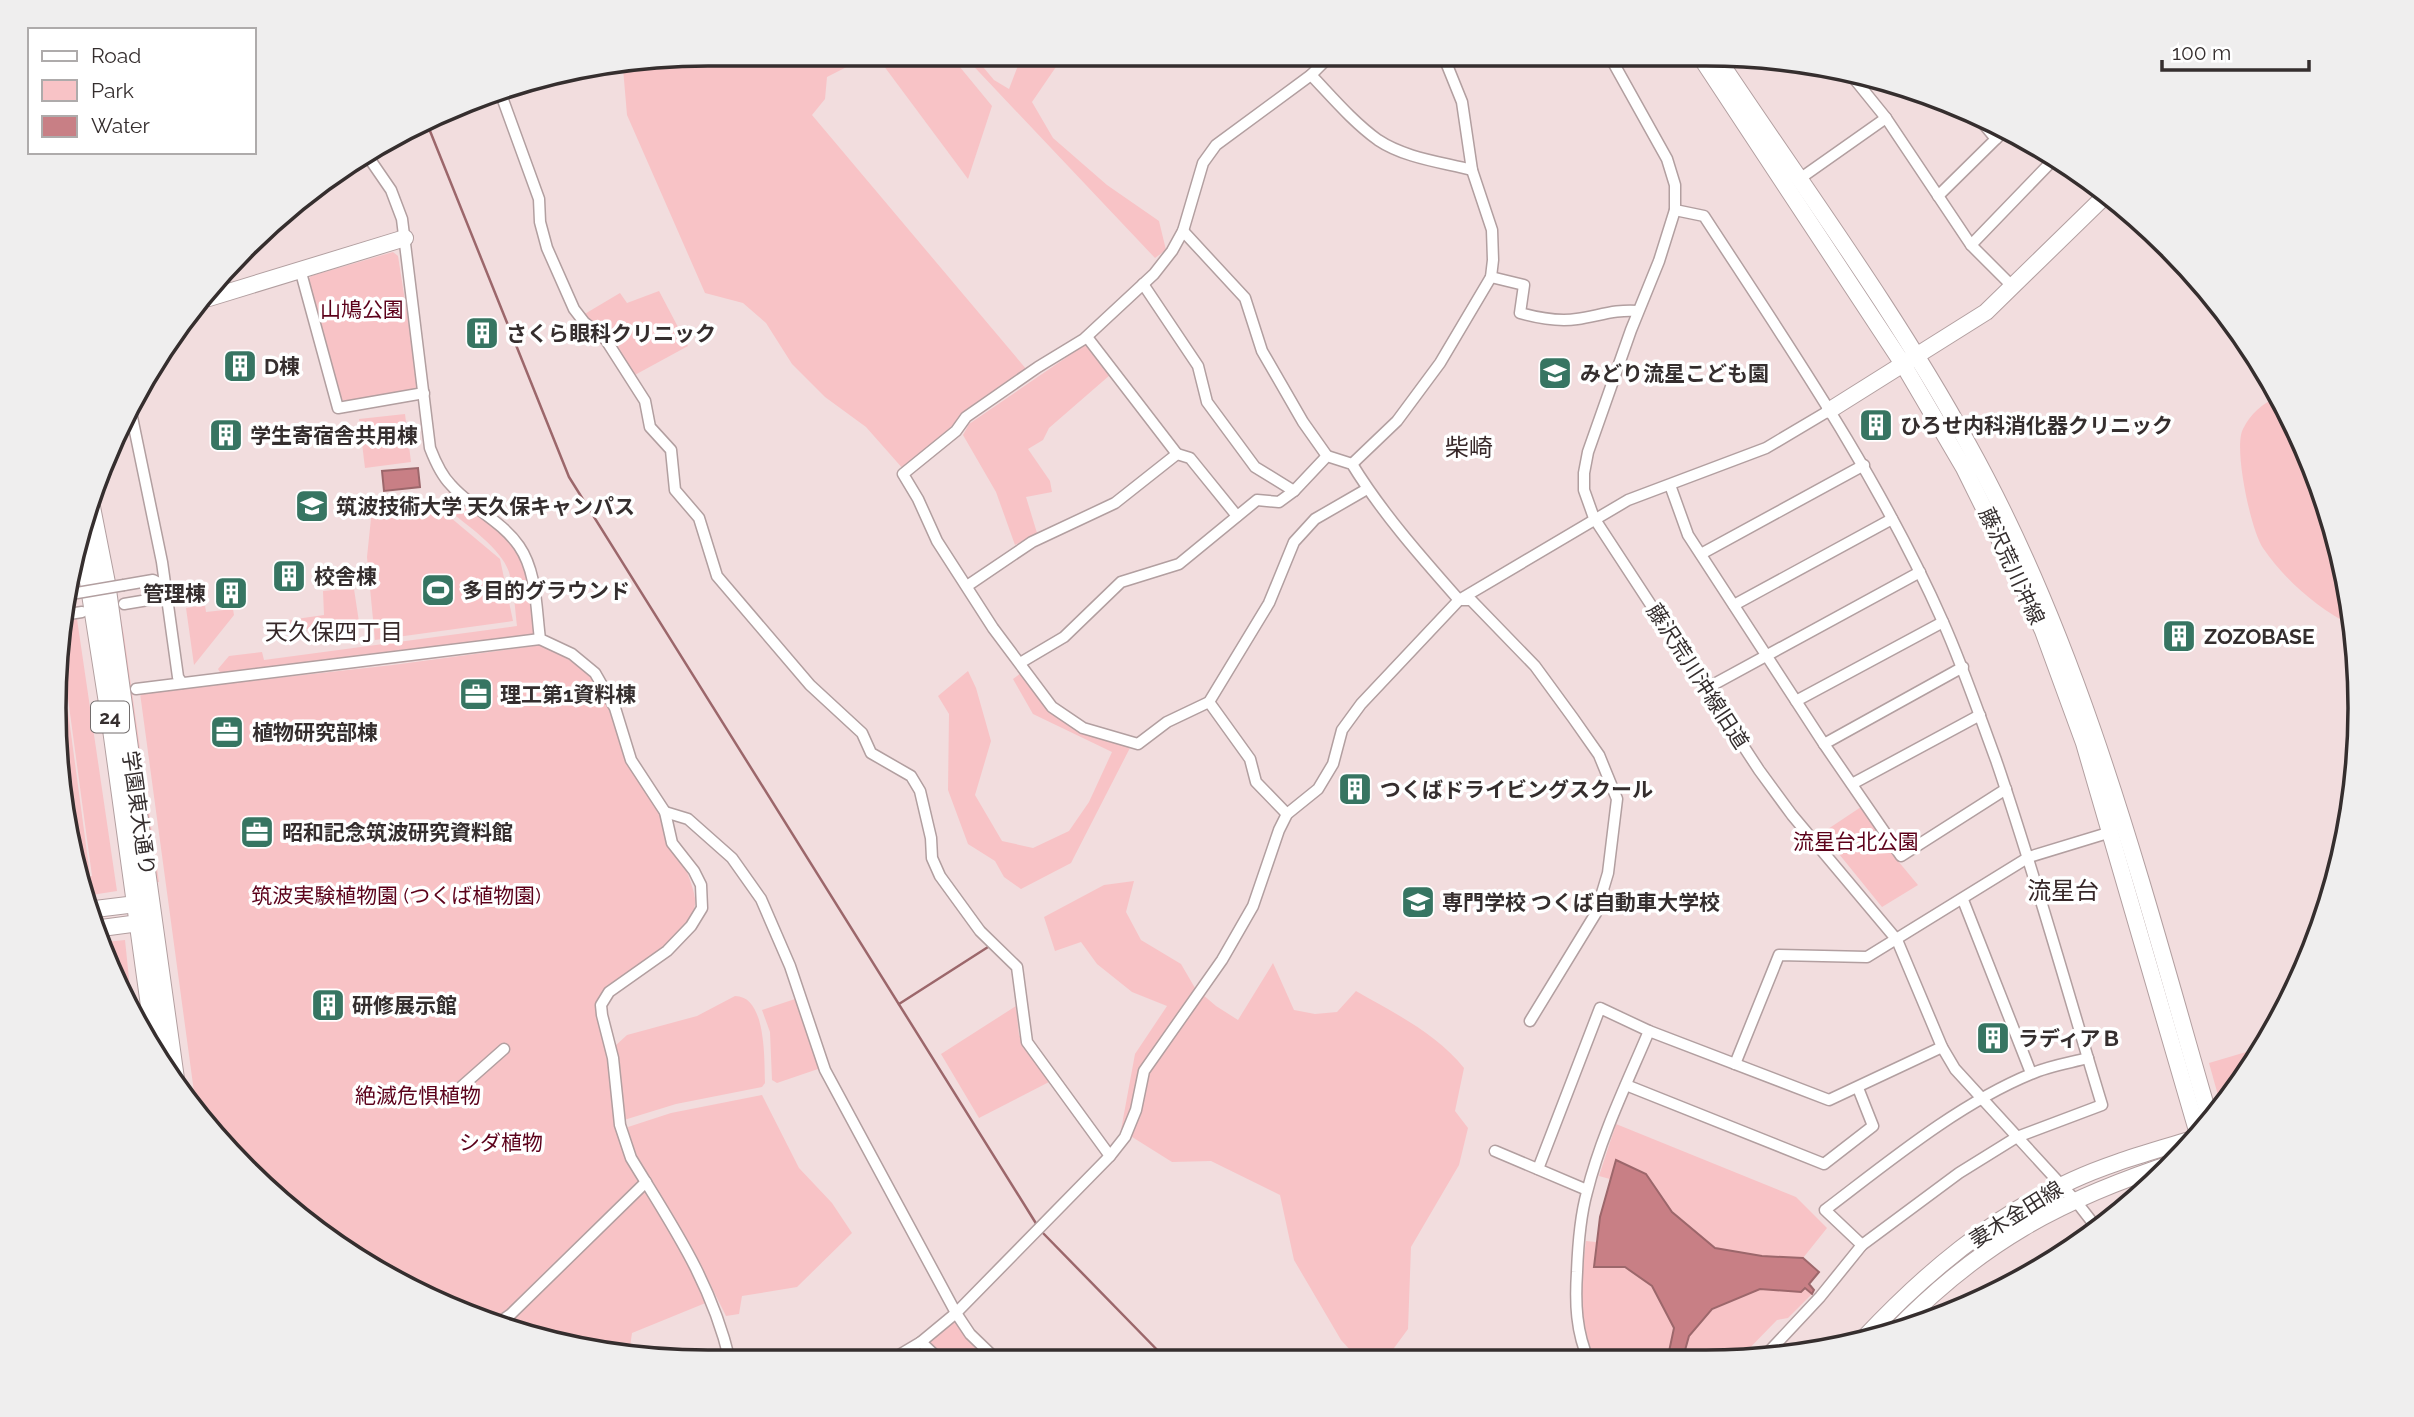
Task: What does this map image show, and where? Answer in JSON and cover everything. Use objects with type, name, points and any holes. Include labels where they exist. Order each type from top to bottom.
[{"type":"main road","name":"藤沢荒川沖線","points":[[1707,66],[1969,445],[1996,499],[2047,610],[2102,759],[2207,1109]]},
{"type":"main road","name":"藤沢荒川沖線","points":[[1723,67],[1798,180],[1909,360],[2022,585],[2066,692],[2111,832],[2194,1125]]},
{"type":"main road","points":[[1830,410],[1986,312],[2099,202]]},
{"type":"main road","points":[[218,295],[405,238]]},
{"type":"main road","name":"学園東大通り","points":[[94,523],[106,583],[154,1031]]},
{"type":"main road","name":"学園東大通り","points":[[85,556],[142,913],[171,1059]]},
{"type":"main road","points":[[100,911],[142,913]]},
{"type":"main road","points":[[105,925],[142,913]]},
{"type":"main road","name":"妻木金田線","points":[[1874,1328],[1936,1267],[1991,1226],[2062,1185],[2178,1143]]},
{"type":"main road","name":"妻木金田線","points":[[1910,1317],[1943,1284],[2000,1241],[2034,1220],[2075,1200],[2151,1170]]},
{"type":"street","points":[[1320,66],[1216,145],[1203,163],[1183,231],[1172,251],[1143,284],[1087,337],[966,417],[956,430],[903,474],[937,541],[993,628],[1052,706],[1083,728],[1138,744],[1167,722],[1209,702],[1269,603],[1294,541],[1315,519],[1367,489]]},
{"type":"street","points":[[1352,464],[1396,421],[1440,363],[1490,277],[1493,260],[1492,230],[1472,170],[1462,102],[1447,66]]},
{"type":"street","name":"藤沢荒川沖線旧道","points":[[1615,66],[1667,159],[1675,185],[1675,210],[1659,261],[1638,311],[1588,452],[1584,490],[1594,518],[1759,770],[1792,815],[1897,940],[1941,1046],[1955,1069],[2062,1185],[2091,1221]]},
{"type":"street","points":[[1311,75],[1379,140],[1437,163],[1472,170]]},
{"type":"street","points":[[1859,85],[1886,118],[1971,245],[2012,286]]},
{"type":"street","points":[[503,101],[538,199],[540,222],[547,248],[574,309],[584,322],[606,340],[645,401],[650,427],[671,450],[675,490],[699,518],[717,576],[810,685],[862,733],[872,753],[911,776],[919,791],[931,838],[932,858],[940,876],[980,931],[1017,967],[1027,1042],[1110,1156]]},
{"type":"street","points":[[1798,180],[1886,118]]},
{"type":"street","points":[[1938,197],[1997,138]]},
{"type":"street","points":[[372,162],[397,201],[405,238],[430,448],[436,464],[451,486],[506,531],[528,562],[540,639]]},
{"type":"street","points":[[1971,245],[2047,166]]},
{"type":"street","points":[[1675,210],[1704,216],[1864,466],[1920,572],[1963,667],[2006,789],[2029,857],[2102,1105],[2017,1137],[1959,1173],[1862,1245],[1820,1297],[1774,1346]]},
{"type":"street","points":[[1183,231],[1245,298],[1262,351],[1303,422],[1327,456],[1352,464],[1367,489],[1415,551],[1459,600],[1471,600],[1535,666],[1599,755],[1617,799],[1608,873],[1597,913],[1530,1021]]},
{"type":"street","points":[[300,269],[338,408],[424,393]]},
{"type":"street","points":[[1490,277],[1524,285],[1520,313],[1541,318],[1574,319],[1619,309],[1638,311]]},
{"type":"street","points":[[1143,284],[1198,366],[1208,402],[1255,467],[1294,491]]},
{"type":"street","points":[[1087,337],[1177,454],[1190,458],[1237,516]]},
{"type":"street","points":[[908,1350],[956,1313],[1110,1156],[1125,1137],[1136,1110],[1144,1071],[1222,960],[1253,906],[1287,814],[1318,789],[1333,764],[1342,730],[1361,704],[1459,600],[1628,500],[1766,448],[1830,410]]},
{"type":"street","points":[[133,424],[162,562],[178,677],[182,683]]},
{"type":"street","points":[[967,586],[1032,542],[1115,503],[1177,454]]},
{"type":"street","points":[[1020,663],[1065,637],[1121,582],[1179,564],[1258,500],[1279,502],[1294,491],[1327,456]]},
{"type":"street","points":[[1701,554],[1864,466]]},
{"type":"street","points":[[1670,485],[1688,535],[1824,744],[1901,856],[2006,789]]},
{"type":"street","points":[[1734,605],[1892,519]]},
{"type":"street","points":[[1707,688],[1920,572]]},
{"type":"street","points":[[77,593],[153,580],[157,582],[159,595],[154,599],[124,604]]},
{"type":"street","points":[[74,613],[82,612]]},
{"type":"street","points":[[1796,701],[1943,622]]},
{"type":"street","points":[[136,689],[540,639],[572,654],[595,673],[615,708],[631,760],[665,813],[672,843],[701,885],[702,908],[697,919],[667,951],[609,992],[601,1005],[613,1058],[620,1125],[631,1158],[685,1245],[706,1287],[727,1350]]},
{"type":"street","points":[[1824,744],[1963,667]]},
{"type":"street","points":[[1209,702],[1250,758],[1256,782],[1287,814]]},
{"type":"street","points":[[1852,784],[1980,715]]},
{"type":"street","points":[[665,813],[688,819],[732,858],[761,899],[790,966],[825,1070],[956,1313],[970,1334],[987,1350]]},
{"type":"street","points":[[1735,1064],[1779,956],[1867,957],[2029,857],[2111,832]]},
{"type":"street","points":[[1963,900],[2031,1073]]},
{"type":"street","points":[[1538,1169],[1600,1009],[1649,1031],[1829,1101],[1941,1046]]},
{"type":"street","points":[[1583,1350],[1575,1301],[1578,1253],[1587,1190],[1649,1031]]},
{"type":"street","points":[[461,1087],[504,1049]]},
{"type":"street","points":[[1862,1245],[1825,1210],[1896,1156],[1983,1099],[2031,1073],[2088,1058]]},
{"type":"street","points":[[1626,1086],[1824,1164],[1873,1126],[1858,1088]]},
{"type":"street","points":[[1495,1151],[1587,1190]]},
{"type":"street","points":[[506,1317],[646,1182]]},
{"type":"street","points":[[921,1342],[929,1350]]},
{"type":"green space","points":[[708,66],[849,66],[827,77],[825,99],[812,115],[1027,370],[904,470],[866,427],[825,397],[792,364],[766,323],[743,303],[705,293],[627,115],[623,72]]},
{"type":"green space","points":[[884,66],[959,66],[992,106],[968,179]]},
{"type":"green space","points":[[973,66],[982,66],[994,80],[1009,89],[1018,66],[1057,66],[1032,102],[1053,138],[1107,185],[1159,221],[1166,250],[1155,258]]},
{"type":"green space","name":"山鳩公園","points":[[393,252],[398,256],[418,384],[415,389],[346,402],[340,399],[308,280],[311,276]]},
{"type":"green space","points":[[659,291],[688,346],[633,376],[583,315],[620,293],[627,303]]},
{"type":"green space","points":[[1086,344],[1110,375],[1049,428],[1043,440],[1028,449],[1050,481],[1052,492],[1026,497],[1037,533],[1015,545],[996,492],[963,435],[969,424]]},
{"type":"green space","points":[[2269,402],[2299,463],[2326,542],[2341,619],[2326,611],[2291,582],[2271,560],[2258,539],[2245,489],[2240,439],[2246,423]]},
{"type":"green space","points":[[405,414],[411,462],[365,468],[359,419]]},
{"type":"green space","points":[[450,491],[495,527],[521,560],[530,595],[534,633],[531,636],[221,674],[218,669],[229,656],[262,652],[264,660],[517,626],[512,585],[505,563],[480,535],[441,504]]},
{"type":"green space","name":"多目的グラウンド","points":[[432,502],[500,559],[513,621],[375,640],[367,557],[372,509]]},
{"type":"green space","points":[[100,504],[124,636],[159,882],[154,882],[109,568],[98,512]]},
{"type":"green space","points":[[352,588],[359,622],[269,634],[268,623],[324,615],[323,591]]},
{"type":"green space","points":[[205,605],[206,612],[233,609],[234,615],[194,665],[186,608]]},
{"type":"green space","points":[[77,619],[117,891],[94,895],[89,877],[92,876],[67,690],[73,620]]},
{"type":"green space","name":"筑波実験植物園 (つくば植物園)","points":[[542,645],[583,669],[598,688],[630,746],[666,820],[691,881],[695,898],[694,909],[679,933],[643,965],[605,991],[616,1130],[639,1185],[502,1316],[463,1302],[387,1264],[318,1218],[255,1162],[226,1132],[194,1092],[140,693],[393,665]]},
{"type":"green space","points":[[1025,670],[1066,718],[1133,742],[1071,863],[1021,889],[1004,877],[995,861],[968,844],[948,790],[949,714],[938,696],[968,671],[976,688],[991,741],[975,795],[1002,841],[1033,848],[1069,831],[1089,802],[1112,752],[1033,714],[1013,679]]},
{"type":"green space","points":[[66,699],[90,875],[72,792]]},
{"type":"green space","name":"流星台北公園","points":[[1861,807],[1918,885],[1882,907],[1822,833]]},
{"type":"green space","points":[[1134,881],[1126,912],[1141,940],[1181,964],[1195,988],[1238,1020],[1273,963],[1294,1010],[1315,1014],[1337,1012],[1356,991],[1428,1034],[1464,1068],[1455,1111],[1468,1128],[1459,1165],[1411,1247],[1408,1329],[1393,1350],[1350,1350],[1341,1340],[1294,1260],[1280,1195],[1211,1161],[1172,1162],[1121,1130],[1135,1054],[1167,1006],[1132,992],[1097,964],[1081,942],[1055,951],[1044,917],[1104,885]]},
{"type":"green space","points":[[125,940],[130,985],[115,954],[110,941]]},
{"type":"green space","points":[[735,996],[745,999],[753,1006],[762,1031],[765,1083],[762,1087],[676,1104],[624,1120],[615,1046],[627,1035],[697,1016]]},
{"type":"green space","points":[[798,998],[820,1065],[818,1069],[777,1083],[772,1080],[770,1032],[762,1010]]},
{"type":"green space","points":[[1016,1006],[1019,1035],[1049,1082],[979,1118],[941,1054]]},
{"type":"green space","points":[[2247,1052],[2218,1095],[2209,1063]]},
{"type":"green space","points":[[762,1095],[799,1168],[832,1203],[852,1233],[797,1287],[742,1296],[739,1314],[726,1316],[691,1246],[630,1144],[628,1127],[671,1113]]},
{"type":"green space","points":[[1616,1124],[1796,1197],[1827,1228],[1803,1258],[1762,1256],[1715,1248],[1672,1212],[1646,1174],[1616,1160],[1610,1179],[1599,1176]]},
{"type":"green space","points":[[647,1191],[681,1246],[708,1302],[632,1333],[630,1345],[542,1329],[509,1318]]},
{"type":"green space","points":[[1586,1241],[1596,1242],[1594,1267],[1625,1267],[1652,1286],[1674,1328],[1669,1350],[1591,1350],[1584,1331],[1581,1288]]},
{"type":"green space","points":[[1804,1288],[1812,1294],[1788,1318],[1777,1320],[1749,1349],[1685,1350],[1689,1336],[1712,1310],[1760,1289],[1801,1292]]},
{"type":"green space","points":[[956,1320],[984,1350],[933,1350],[929,1343]]},
{"type":"water","points":[[418,468],[420,487],[384,491],[382,471]]},
{"type":"water","points":[[1616,1160],[1646,1174],[1672,1212],[1715,1248],[1762,1256],[1803,1258],[1819,1272],[1809,1284],[1814,1290],[1812,1294],[1805,1288],[1801,1292],[1760,1289],[1712,1309],[1689,1336],[1685,1350],[1669,1350],[1674,1328],[1652,1286],[1625,1267],[1594,1267],[1600,1217]]},
{"type":"waterway","points":[[430,131],[569,477],[1037,1225]]},
{"type":"waterway","points":[[899,1004],[988,947]]},
{"type":"waterway","points":[[1041,1231],[1157,1350]]},
{"type":"place","name":"さくら眼科クリニック","points":[[482,333]]},
{"type":"place","name":"D棟","points":[[240,366]]},
{"type":"place","name":"みどり流星こども園","points":[[1555,373]]},
{"type":"place","name":"ひろせ内科消化器クリニック","points":[[1876,425]]},
{"type":"place","name":"学生寄宿舎共用棟","points":[[226,435]]},
{"type":"place","name":"筑波技術大学 天久保キャンパス","points":[[312,506]]},
{"type":"place","name":"校舎棟","points":[[289,576]]},
{"type":"place","name":"多目的グラウンド","points":[[438,590]]},
{"type":"place","name":"管理棟","points":[[231,593]]},
{"type":"place","name":"ZOZOBASE","points":[[2179,636]]},
{"type":"place","name":"理工第1資料棟","points":[[476,694]]},
{"type":"place","name":"植物研究部棟","points":[[227,732]]},
{"type":"place","name":"つくばドライビングスクール","points":[[1355,789]]},
{"type":"place","name":"昭和記念筑波研究資料館","points":[[257,832]]},
{"type":"place","name":"専門学校 つくば自動車大学校","points":[[1418,902]]},
{"type":"place","name":"研修展示館","points":[[328,1005]]},
{"type":"place","name":"ラディアＢ","points":[[1993,1038]]},
{"type":"district","name":"柴崎","points":[[1469,447]]},
{"type":"district","name":"天久保四丁目","points":[[334,631]]},
{"type":"district","name":"流星台","points":[[2063,890]]},
{"type":"park label","name":"絶滅危惧植物","points":[[418,1095]]},
{"type":"park label","name":"シダ植物","points":[[501,1142]]}]
